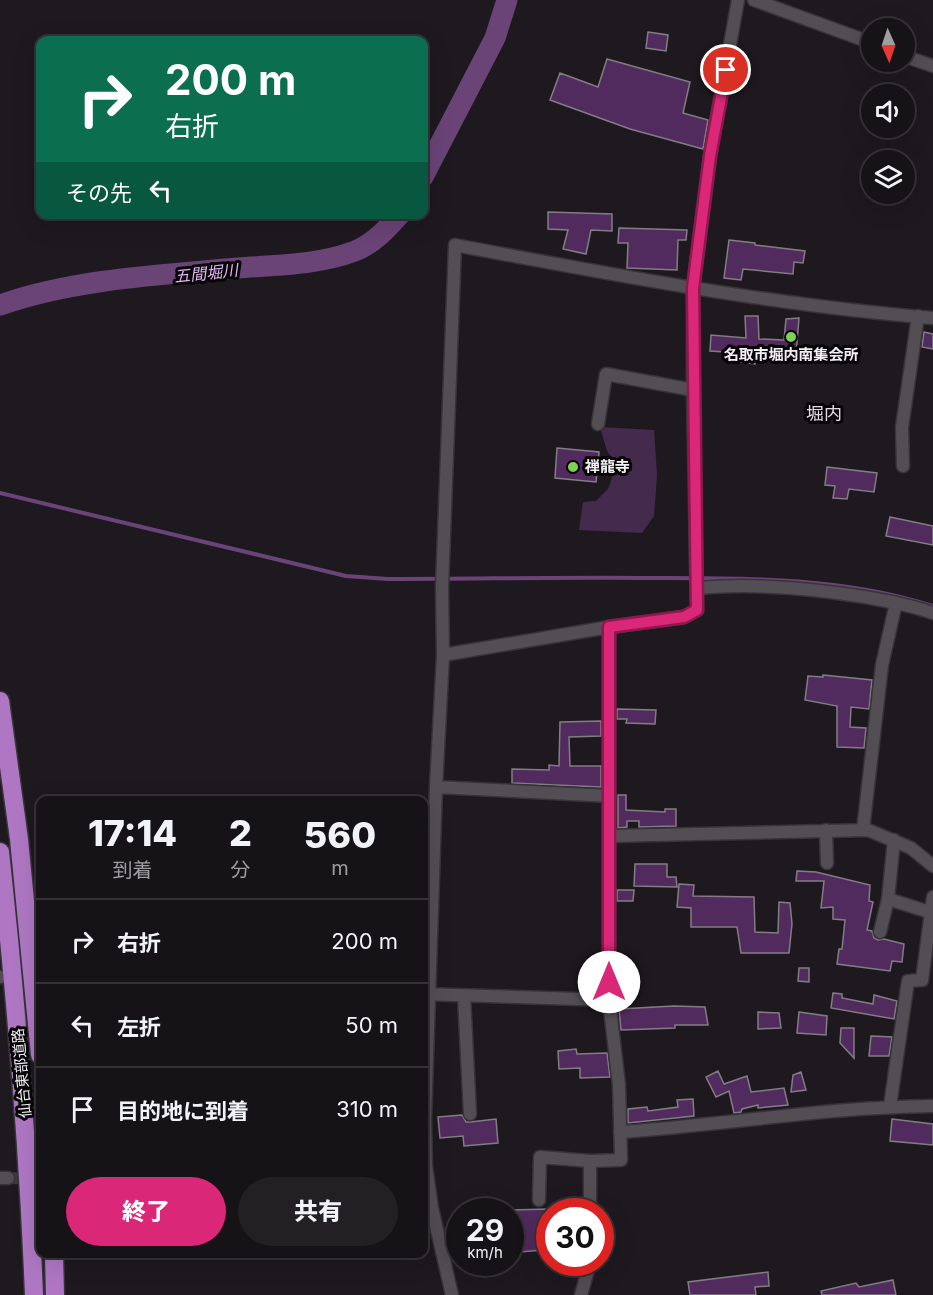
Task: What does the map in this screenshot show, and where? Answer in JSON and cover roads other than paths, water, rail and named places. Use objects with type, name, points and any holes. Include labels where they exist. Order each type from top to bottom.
[{"type":"highway","name":"仙台東部道路","points":[[0,701],[19,839],[36,1014]]},
{"type":"highway","name":"仙台東部道路","points":[[0,852],[16,999],[25,1113],[34,1295]]},
{"type":"highway","points":[[54,1258],[55,1295]]},
{"type":"street","points":[[443,655],[609,627],[684,617],[697,610],[693,288],[710,156],[738,0]]},
{"type":"street","points":[[754,0],[861,40]]},
{"type":"street","points":[[915,60],[933,66]]},
{"type":"street","points":[[428,953],[443,655],[442,587],[455,245],[693,288],[856,311],[933,318]]},
{"type":"street","points":[[903,466],[902,427],[918,316]]},
{"type":"street","points":[[598,424],[606,374],[693,390]]},
{"type":"street","points":[[698,582],[828,591],[896,603],[933,613]]},
{"type":"street","points":[[863,830],[882,665],[896,603]]},
{"type":"street","points":[[539,1198],[540,1157],[590,1161],[621,1160],[619,1085],[609,1000],[609,627]]},
{"type":"street","points":[[436,787],[610,796]]},
{"type":"street","points":[[826,830],[827,863]]},
{"type":"street","points":[[610,836],[868,830],[911,848],[933,867]]},
{"type":"street","points":[[880,932],[888,899],[894,840]]},
{"type":"street","points":[[890,1106],[908,981],[922,980],[933,897]]},
{"type":"street","points":[[888,899],[932,913]]},
{"type":"street","points":[[428,994],[609,1000]]},
{"type":"street","points":[[464,996],[470,1114]]},
{"type":"street","points":[[620,1132],[799,1113],[890,1106],[933,1106]]},
{"type":"street","points":[[590,1161],[590,1198]]},
{"type":"street","points":[[428,1180],[432,1208],[452,1295]]},
{"type":"street","points":[[581,1295],[586,1276]]},
{"type":"waterway","name":"五間堀川","points":[[428,167],[495,38],[507,0]]},
{"type":"waterway","name":"五間堀川","points":[[0,305],[58,289],[118,279],[297,264],[341,256],[374,240],[395,219]]},
{"type":"waterway","points":[[0,493],[346,576],[388,579],[759,579],[864,589],[933,606]]},
{"type":"tunnel","points":[[8,1178],[36,1179]]},
{"type":"place","name":"名取市堀内南集会所","points":[[791,337]]},
{"type":"place","name":"禅龍寺","points":[[573,467]]},
{"type":"district","name":"堀内","points":[[824,414]]}]
